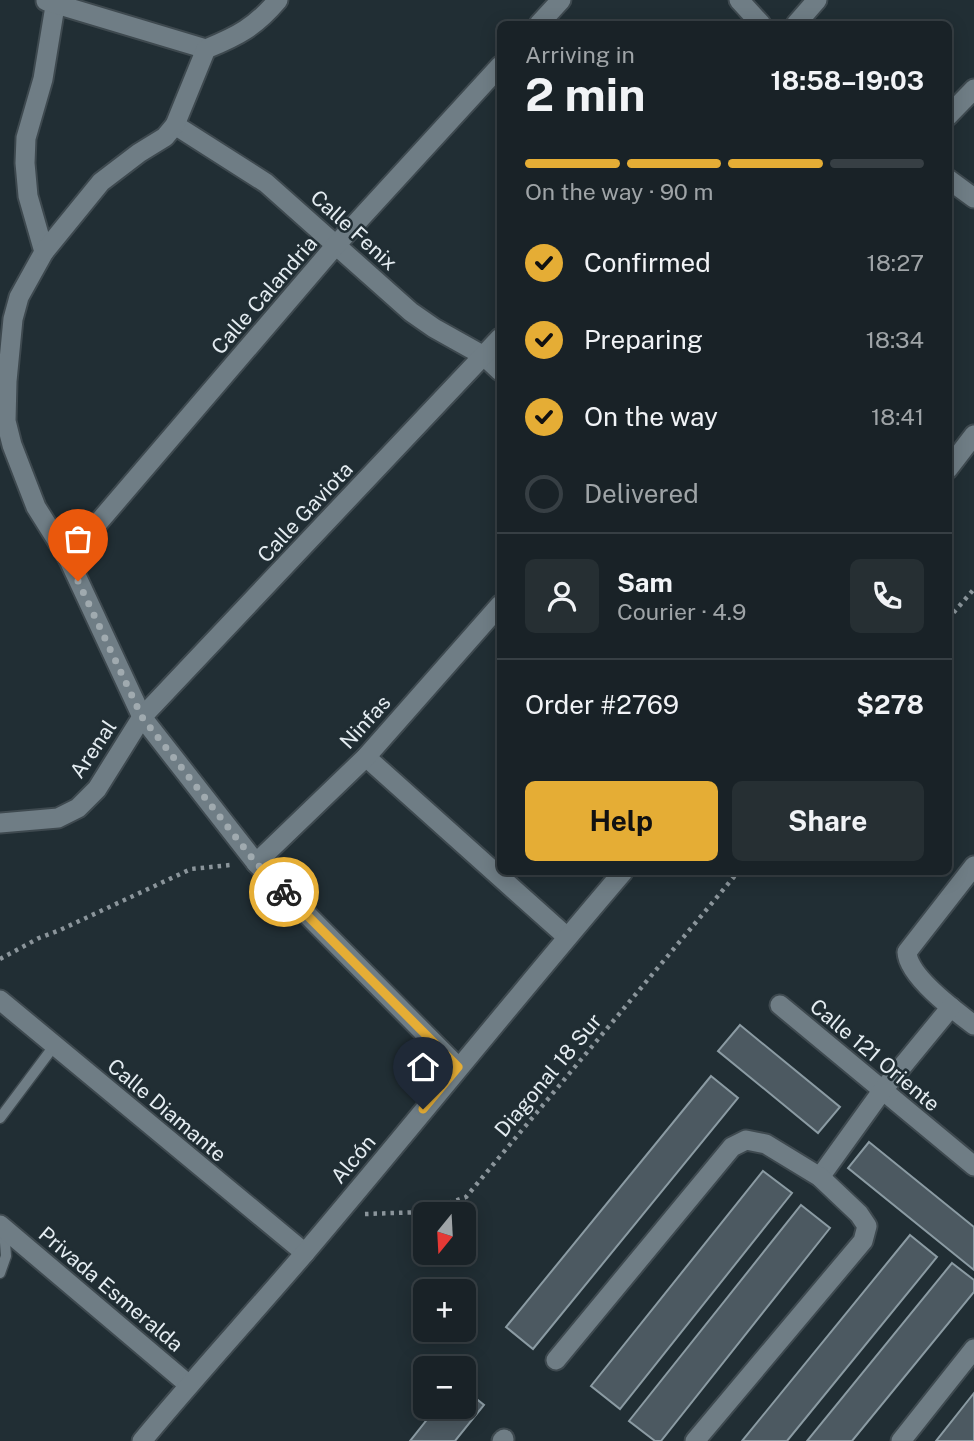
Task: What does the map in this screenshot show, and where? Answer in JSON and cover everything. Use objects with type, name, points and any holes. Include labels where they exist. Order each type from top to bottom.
[{"type":"street","points":[[44,253],[28,196],[25,163],[26,138],[43,79],[51,1],[206,49],[247,30],[278,0]]},
{"type":"street","points":[[542,21],[561,0]]},
{"type":"street","points":[[739,0],[758,21]]},
{"type":"street","points":[[799,21],[817,0]]},
{"type":"street","points":[[206,49],[175,125],[165,137],[101,182],[44,253],[19,298],[13,319],[6,421],[12,445],[36,507],[68,558],[142,717],[256,863],[458,1067]]},
{"type":"street","name":"Calle Calandria","points":[[68,558],[336,245],[497,69]]},
{"type":"street","points":[[952,113],[974,89]]},
{"type":"street","name":"Calle Fenix","points":[[175,125],[266,183],[411,312],[484,356],[497,368]]},
{"type":"street","points":[[952,182],[974,198]]},
{"type":"street","name":"Calle Gaviota","points":[[142,717],[497,341]]},
{"type":"street","points":[[952,464],[974,435]]},
{"type":"street","name":"Ninfas","points":[[256,863],[366,757],[497,608]]},
{"type":"street","name":"Arenal","points":[[0,823],[58,818],[78,808],[97,789],[142,717]]},
{"type":"street","points":[[366,757],[497,874]]},
{"type":"street","points":[[974,866],[907,952],[913,970],[974,1025]]},
{"type":"street","points":[[498,875],[567,937]]},
{"type":"street","name":"Alcón","points":[[142,1441],[305,1253],[620,875]]},
{"type":"street","name":"Calle Diamante","points":[[0,1000],[305,1253]]},
{"type":"street","name":"Calle 121 Oriente","points":[[780,1005],[974,1166]]},
{"type":"street","points":[[820,1177],[881,1090],[951,1007]]},
{"type":"street","points":[[556,1360],[732,1147],[746,1140],[766,1144],[820,1177],[859,1214],[867,1226],[863,1241],[695,1441]]},
{"type":"street","name":"Privada Esmeralda","points":[[2,1226],[188,1385]]},
{"type":"street","points":[[901,1441],[974,1349]]},
{"type":"lane","points":[[0,1118],[54,1046]]},
{"type":"lane","points":[[0,1273],[6,1256],[2,1226]]},
{"type":"path","points":[[952,614],[974,589]]},
{"type":"path","points":[[0,959],[38,938],[191,869],[256,863]]},
{"type":"path","name":"Diagonal 18 Sur","points":[[336,1215],[423,1212],[466,1197],[735,875]]},
{"type":"building","points":[[740,1025],[840,1107],[818,1133],[718,1051]]},
{"type":"building","points":[[711,1076],[738,1098],[533,1349],[506,1327]]},
{"type":"building","points":[[869,1142],[974,1227],[974,1270],[848,1168]]},
{"type":"building","points":[[763,1171],[792,1193],[620,1409],[591,1386]]},
{"type":"building","points":[[801,1205],[830,1228],[661,1441],[655,1441],[629,1421]]},
{"type":"building","points":[[910,1235],[937,1257],[787,1441],[742,1441]]},
{"type":"building","points":[[952,1263],[974,1280],[974,1292],[852,1441],[807,1441]]},
{"type":"building","points":[[974,1393],[974,1441],[936,1441]]},
{"type":"building","points":[[476,1399],[484,1405],[476,1415]]},
{"type":"building","points":[[427,1419],[473,1419],[455,1441],[410,1441]]},
{"type":"way so far","points":[[78,581],[142,717],[256,863],[284,892]]},
{"type":"route","points":[[284,892],[458,1067],[423,1109]]}]
